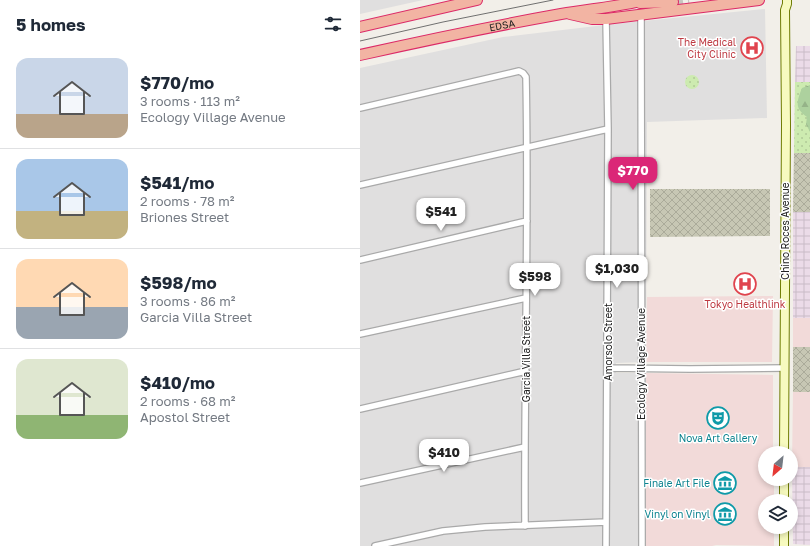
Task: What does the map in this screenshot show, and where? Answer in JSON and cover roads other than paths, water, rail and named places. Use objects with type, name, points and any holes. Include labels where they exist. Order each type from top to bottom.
[{"type":"highway","points":[[360,27],[477,0]]},
{"type":"highway","name":"EDSA","points":[[360,55],[453,34],[564,13],[634,3],[645,0]]},
{"type":"highway","points":[[564,13],[592,19],[606,19],[759,0]]},
{"type":"highway","points":[[634,3],[673,2]]},
{"type":"main road","name":"Chino Roces Avenue","points":[[781,0],[785,10]]},
{"type":"main road","name":"Chino Roces Avenue","points":[[784,446],[786,125],[785,10],[787,0]]},
{"type":"main road","points":[[784,534],[784,546]]},
{"type":"street","name":"Ecology Village Avenue","points":[[641,15],[642,546]]},
{"type":"street","name":"Amorsolo Street","points":[[606,19],[608,129],[606,546]]},
{"type":"street","name":"Garcia Villa Street","points":[[360,108],[519,71],[526,77],[527,221],[525,526]]},
{"type":"street","points":[[360,186],[527,146],[608,129]]},
{"type":"street","points":[[360,260],[527,221]]},
{"type":"street","points":[[360,334],[526,298]]},
{"type":"street","points":[[608,368],[785,368]]},
{"type":"street","points":[[360,409],[526,372]]},
{"type":"street","points":[[360,483],[525,447]]},
{"type":"street","points":[[375,546],[443,531],[485,527],[606,522]]},
{"type":"tunnel","points":[[673,2],[689,0]]},
{"type":"tram line","points":[[360,41],[443,22],[553,0]]},
{"type":"place","name":"The Medical City Clinic","points":[[752,48]]},
{"type":"place","name":"Tokyo Healthlink","points":[[745,284]]},
{"type":"place","name":"Nova Art Gallery","points":[[718,418]]},
{"type":"place","name":"Finale Art File","points":[[725,483]]},
{"type":"place","name":"Vinyl on Vinyl","points":[[725,514]]}]
